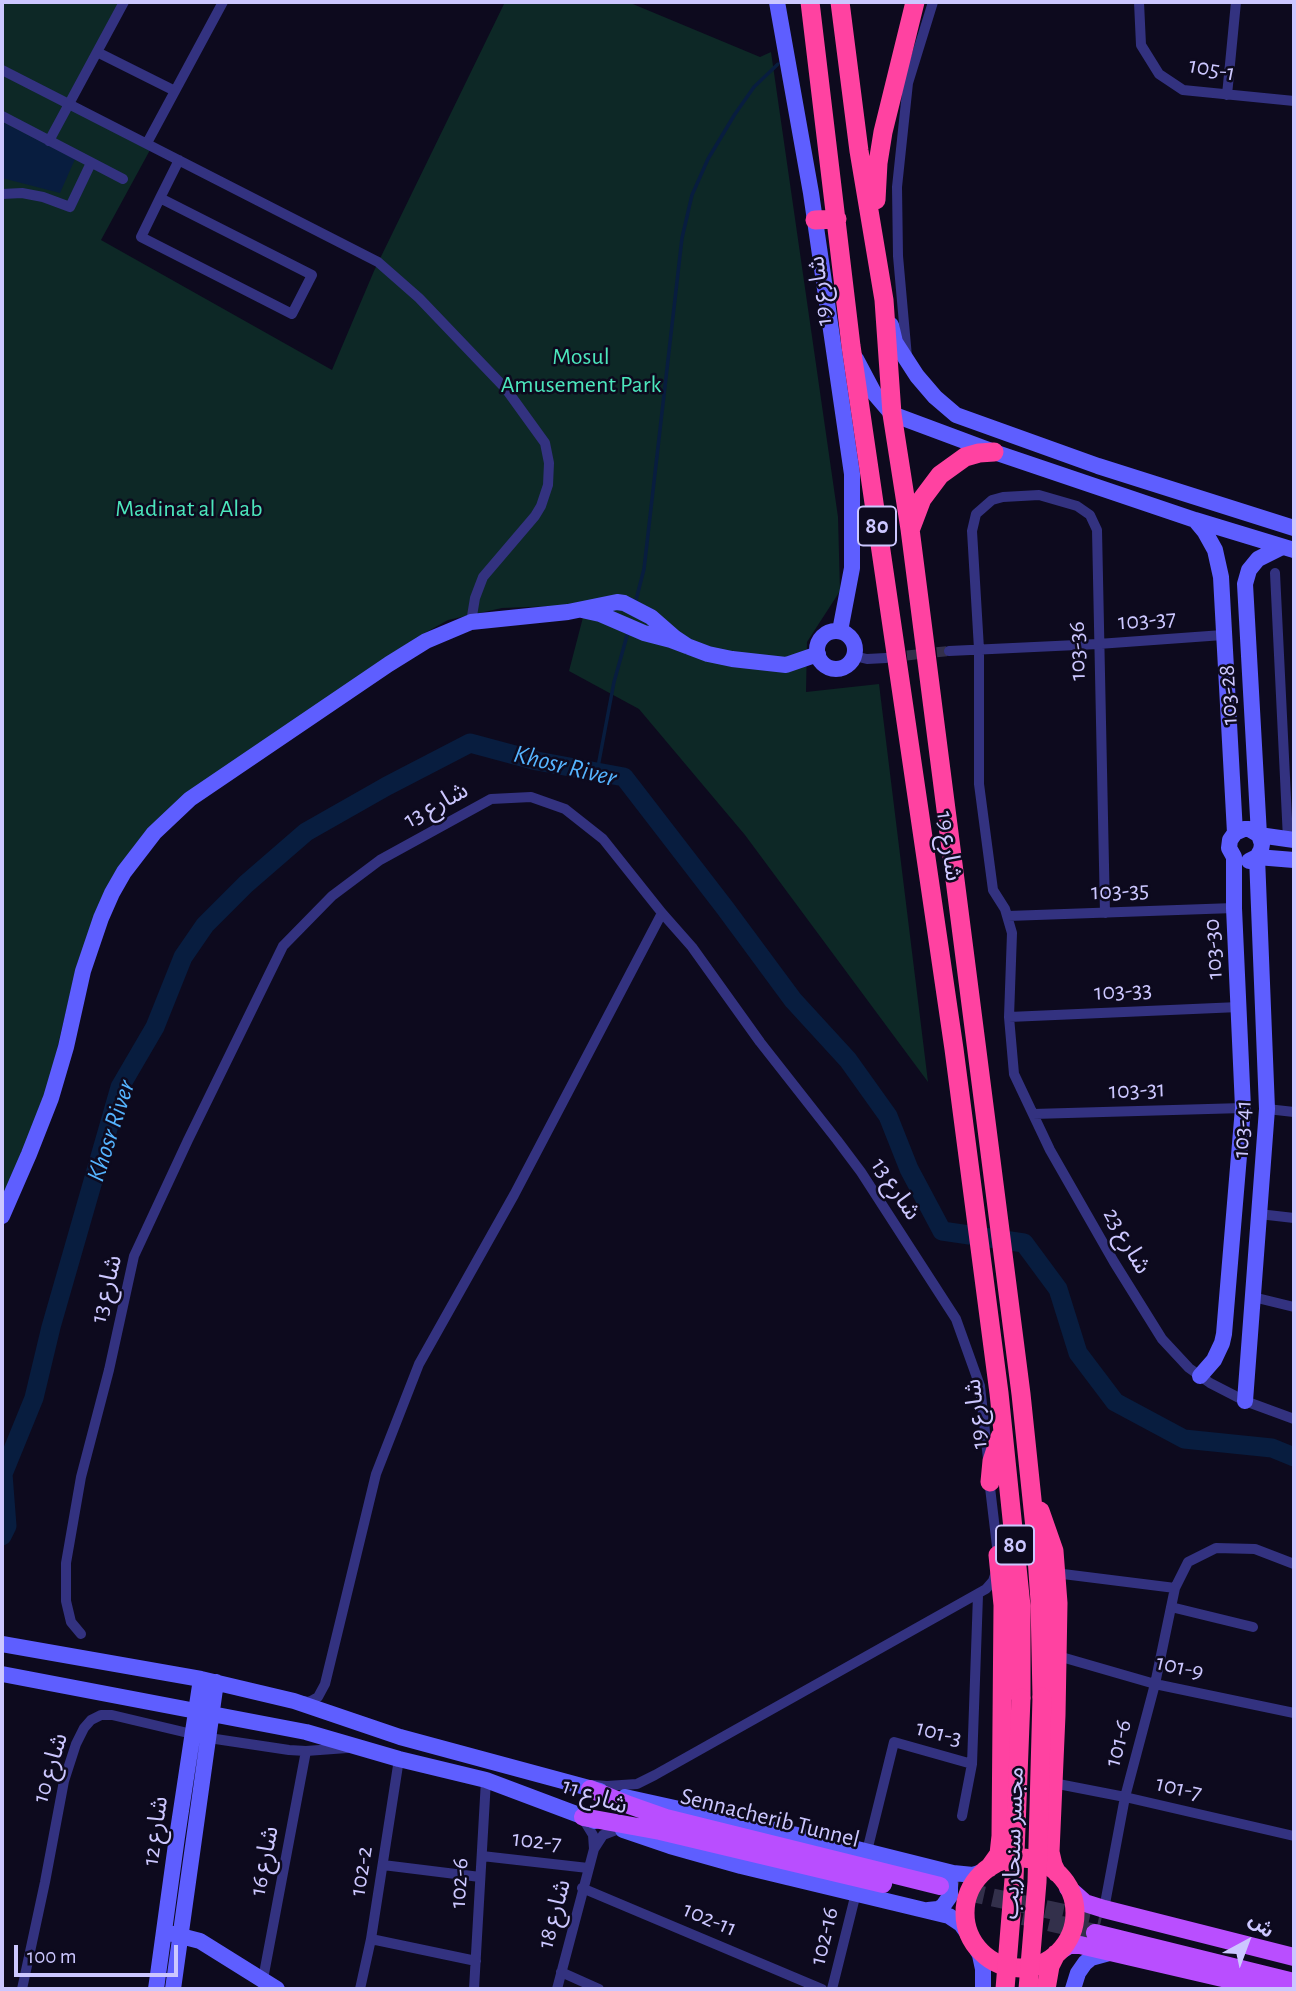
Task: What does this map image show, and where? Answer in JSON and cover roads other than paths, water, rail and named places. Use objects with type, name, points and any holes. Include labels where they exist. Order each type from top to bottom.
[{"type":"highway","points":[[801,2],[820,80]]},
{"type":"highway","name":"شارع 19","points":[[810,2],[851,346],[954,1049],[999,1393],[1021,1606],[1021,1698]]},
{"type":"highway","name":"شارع 19","points":[[841,2],[859,150],[884,300],[892,414],[910,529],[1021,1394],[1035,1528],[1042,1698]]},
{"type":"highway","points":[[877,254],[877,163],[915,2]]},
{"type":"highway","points":[[815,220],[836,219]]},
{"type":"highway","points":[[910,529],[922,499],[940,475],[965,457],[994,452]]},
{"type":"highway","points":[[990,1482],[1002,1419]]},
{"type":"highway","points":[[1030,1482],[1051,1541],[1058,1603],[1050,1852],[1053,1865],[1074,1908],[1070,1937],[1050,1966],[1046,1989]]},
{"type":"highway","points":[[998,1555],[1003,1605],[1001,1844],[996,1859],[975,1882],[967,1899],[965,1919],[972,1940],[990,1960],[1008,1967],[1018,1969],[1037,1966],[1059,1952]]},
{"type":"highway","name":"مجسر سنحاريب","points":[[1005,1989],[1014,1879],[1021,1698]]},
{"type":"highway","name":"مجسر سنحاريب","points":[[1028,1989],[1037,1882],[1042,1698]]},
{"type":"highway","points":[[988,1869],[1007,1860],[1026,1859],[1045,1865],[1063,1881]]},
{"type":"main road","points":[[777,2],[815,220],[852,474],[852,568],[840,631]]},
{"type":"main road","points":[[884,300],[895,342],[907,363],[923,385],[956,415],[1098,466],[1294,528]]},
{"type":"main road","points":[[851,346],[874,393],[892,414],[994,452],[1195,520],[1288,548]]},
{"type":"main road","points":[[946,435],[956,415]]},
{"type":"main road","name":"103-30","points":[[1195,520],[1210,541],[1218,559],[1221,577],[1235,833],[1229,844],[1234,857],[1243,1108],[1222,1343],[1214,1360],[1199,1376]]},
{"type":"main road","name":"103-28","points":[[1257,858],[1262,847],[1259,835],[1245,584],[1249,570],[1258,559],[1288,548]]},
{"type":"main road","points":[[2,1216],[56,1081],[83,971],[101,918],[124,872],[138,852],[172,815],[216,781],[389,664],[437,636],[471,622],[576,610],[609,602],[624,603],[651,617],[687,646]]},
{"type":"main road","points":[[576,610],[589,611],[708,654],[786,664],[818,654]]},
{"type":"main road","points":[[840,631],[854,643],[854,656],[846,666],[834,668],[823,663],[818,654],[818,646],[823,636],[840,631]]},
{"type":"main road","points":[[1235,833],[1249,829],[1259,835],[1291,839]]},
{"type":"main road","points":[[1234,857],[1245,862],[1257,858],[1294,860]]},
{"type":"main road","name":"103-41","points":[[1245,1401],[1267,1109],[1257,858]]},
{"type":"main road","points":[[1230,1255],[1256,1258]]},
{"type":"main road","name":"شارع 11","points":[[2,1644],[209,1681],[294,1701],[400,1737],[590,1789],[934,1868],[965,1875],[988,1869]]},
{"type":"main road","name":"شارع 11","points":[[2,1674],[306,1732],[486,1780],[578,1815],[670,1846],[741,1866],[856,1893],[935,1898],[961,1924],[972,1940]]},
{"type":"main road","name":"شارع 12","points":[[156,1989],[209,1681]]},
{"type":"main road","name":"شارع 12","points":[[173,1989],[201,1736]]},
{"type":"main road","name":"Sennacherib Tunnel","points":[[590,1789],[666,1818],[935,1898]]},
{"type":"main road","name":"Sennacherib Tunnel","points":[[578,1815],[660,1831],[935,1898]]},
{"type":"main road","points":[[934,1868],[948,1880],[951,1890],[947,1902],[938,1909],[935,1898]]},
{"type":"main road","points":[[1063,1881],[1100,1921],[1294,1982]]},
{"type":"main road","points":[[1270,1989],[1101,1948],[1092,1939],[1092,1923],[1105,1911],[1123,1914],[1294,1957]]},
{"type":"main road","points":[[1100,1921],[1123,1914]]},
{"type":"main road","points":[[1100,1921],[1294,1967]]},
{"type":"main road","points":[[164,1933],[200,1941],[277,1989]]},
{"type":"main road","points":[[972,1940],[980,1955],[983,1989]]},
{"type":"main road","points":[[1059,1952],[1073,1944],[1113,1951]]},
{"type":"main road","points":[[1073,1989],[1078,1973],[1091,1958],[1113,1951]]},
{"type":"street","points":[[50,141],[124,2]]},
{"type":"street","points":[[147,144],[222,5],[208,2]]},
{"type":"street","points":[[907,363],[898,256],[897,187],[908,83],[933,2]]},
{"type":"street","name":"105-1","points":[[1139,2],[1141,45],[1159,74],[1183,90],[1294,102]]},
{"type":"street","points":[[1227,95],[1236,2]]},
{"type":"street","points":[[97,52],[175,91]]},
{"type":"street","points":[[2,69],[378,262],[419,298],[506,389],[545,443],[548,485],[535,516],[483,577],[475,598],[471,622]]},
{"type":"street","points":[[2,116],[123,179]]},
{"type":"street","points":[[160,198],[312,275],[292,313],[141,237],[160,198],[180,160]]},
{"type":"street","points":[[2,194],[22,193],[43,197],[70,207],[91,163]]},
{"type":"street","name":"103-36","points":[[976,514],[992,500],[1003,497],[1027,495],[1051,498],[1077,506],[1090,515],[1097,530],[1105,913]]},
{"type":"street","name":"شارع 23","points":[[976,514],[972,531],[979,649],[979,784],[993,890],[1008,916],[1012,933],[1009,1017],[1014,1074],[1057,1161],[1154,1328],[1179,1359],[1199,1376],[1245,1401],[1294,1419]]},
{"type":"street","points":[[1275,573],[1291,839]]},
{"type":"street","name":"103-37","points":[[949,651],[1223,635]]},
{"type":"street","points":[[854,656],[867,659],[886,658]]},
{"type":"street","name":"شارع 13","points":[[81,1634],[71,1622],[66,1601],[66,1563],[81,1477],[109,1370],[134,1256],[283,946],[331,896],[380,860],[491,799],[531,797],[565,809],[603,839],[692,947],[760,1042],[845,1150],[948,1306],[962,1334],[981,1386],[990,1482]]},
{"type":"street","name":"103-35","points":[[1008,916],[1234,908]]},
{"type":"street","points":[[343,1719],[335,1714],[329,1705],[325,1684],[376,1474],[419,1364],[514,1195],[662,913]]},
{"type":"street","name":"103-33","points":[[1009,1017],[1239,1007]]},
{"type":"street","name":"103-31","points":[[1033,1114],[1243,1108]]},
{"type":"street","points":[[1267,1109],[1294,1112]]},
{"type":"street","points":[[1259,1214],[1294,1218]]},
{"type":"street","points":[[1253,1297],[1294,1307]]},
{"type":"street","name":"شارع 11","points":[[563,1781],[607,1786],[637,1784],[978,1595],[993,1581],[997,1569],[998,1555],[990,1482]]},
{"type":"street","points":[[1055,1573],[1175,1588],[1188,1562],[1216,1548],[1255,1549],[1294,1564]]},
{"type":"street","name":"101-6","points":[[1100,1921],[1125,1797],[1155,1684],[1175,1588]]},
{"type":"street","points":[[962,1816],[972,1764],[978,1595]]},
{"type":"street","points":[[1171,1607],[1253,1626]]},
{"type":"street","name":"101-9","points":[[1058,1656],[1155,1684],[1294,1713]]},
{"type":"street","points":[[294,1701],[309,1702],[318,1697],[325,1684]]},
{"type":"street","name":"شارع 10","points":[[22,1989],[64,1782],[76,1744],[84,1728],[96,1717],[112,1715],[201,1736],[306,1751],[337,1748],[374,1751]]},
{"type":"street","name":"101-3","points":[[867,1851],[894,1742],[972,1764]]},
{"type":"street","name":"شارع 16","points":[[263,1979],[306,1751]]},
{"type":"street","name":"102-2","points":[[360,1989],[400,1759]]},
{"type":"street","name":"102-6","points":[[474,1989],[486,1780]]},
{"type":"street","name":"101-7","points":[[1053,1783],[1294,1836]]},
{"type":"street","points":[[578,1815],[593,1835],[594,1849]]},
{"type":"street","points":[[594,1849],[603,1835],[616,1830],[627,1831]]},
{"type":"street","name":"شارع 18","points":[[556,1989],[594,1849]]},
{"type":"street","name":"102-7","points":[[482,1856],[588,1868]]},
{"type":"street","points":[[383,1865],[480,1877]]},
{"type":"street","name":"102-11","points":[[582,1888],[822,1989]]},
{"type":"street","name":"102-16","points":[[832,1989],[856,1893]]},
{"type":"street","points":[[371,1938],[476,1961]]},
{"type":"street","points":[[561,1972],[599,1989]]},
{"type":"water","points":[[2,122],[75,159],[60,193],[2,178]]},
{"type":"waterway","points":[[635,604],[644,569],[682,238],[692,195],[708,159],[735,114],[754,87],[778,64]]},
{"type":"waterway","points":[[597,772],[614,682],[628,632]]},
{"type":"waterway","name":"Khosr River","points":[[2,1536],[7,1526],[3,1474],[34,1398],[51,1327],[120,1087],[155,1027],[183,957],[205,925],[246,884],[306,832],[470,743],[537,761],[624,777],[793,1000],[848,1060],[888,1116],[909,1169],[942,1231],[1024,1243],[1058,1289],[1078,1353],[1115,1402],[1184,1439],[1272,1448],[1294,1457]]},
{"type":"tunnel","points":[[892,657],[949,651]]},
{"type":"tunnel","points":[[940,1886],[1101,1921]]},
{"type":"tunnel","points":[[1023,1916],[1095,1933]]},
{"type":"park label","name":"Mosul Amusement Park","points":[[581,371]]},
{"type":"park label","name":"Madinat al Alab","points":[[189,509]]}]
